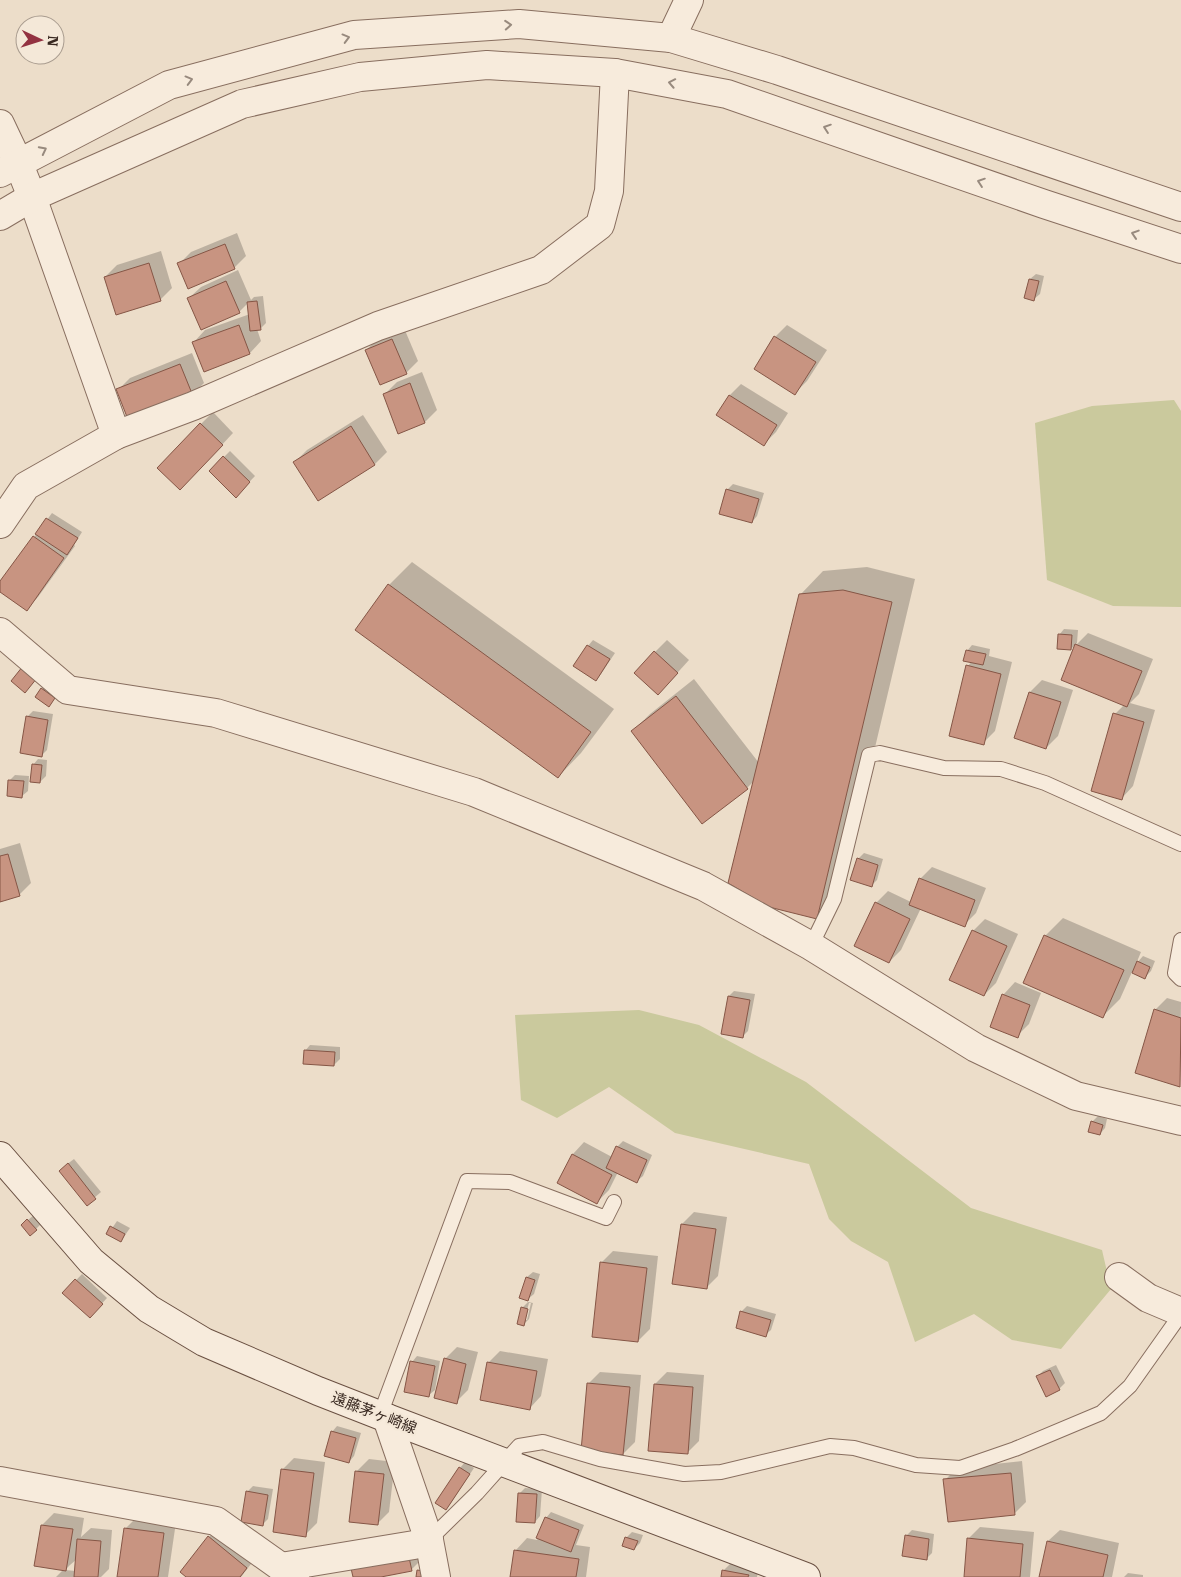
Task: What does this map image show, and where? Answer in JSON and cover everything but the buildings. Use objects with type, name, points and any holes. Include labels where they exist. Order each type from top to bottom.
[{"type":"street","points":[[671,38],[688,0]]},
{"type":"street","points":[[9,168],[169,85],[354,35],[519,24],[671,38],[777,70],[1181,207]]},
{"type":"street","points":[[0,216],[32,197],[242,104],[360,76],[487,65],[615,73],[727,94],[1181,250]]},
{"type":"street","points":[[0,524],[26,486],[116,435],[193,406],[378,326],[541,270],[600,225],[609,191],[615,73]]},
{"type":"street","points":[[0,124],[9,168],[32,197],[116,435]]},
{"type":"street","points":[[0,632],[68,690],[216,713],[474,792],[703,886],[811,946],[976,1048],[1076,1096],[1181,1121]]},
{"type":"street","name":"遠藤茅ヶ崎線","points":[[0,1156],[91,1261],[149,1309],[204,1342],[318,1391],[806,1577]]},
{"type":"street","points":[[1119,1277],[1148,1298],[1181,1313]]},
{"type":"street","points":[[383,1416],[429,1540],[436,1577]]},
{"type":"street","points":[[0,1481],[216,1521],[288,1572],[429,1540]]},
{"type":"lane","points":[[811,946],[834,899],[869,754],[880,753],[944,768],[1001,769],[1045,783],[1181,844]]},
{"type":"lane","points":[[1181,940],[1175,973],[1181,979]]},
{"type":"lane","points":[[383,1416],[467,1181],[510,1182],[606,1218],[614,1202]]},
{"type":"lane","points":[[429,1540],[477,1494],[503,1462],[519,1446],[543,1442],[600,1459],[684,1474],[721,1472],[830,1446],[854,1448],[916,1465],[960,1468],[1015,1449],[1101,1413],[1130,1386],[1181,1313]]},
{"type":"green space","points":[[1174,400],[1181,411],[1181,607],[1113,606],[1047,580],[1035,423],[1092,406]]},
{"type":"green space","points":[[639,1010],[699,1025],[806,1082],[971,1208],[1102,1250],[1111,1289],[1061,1349],[1012,1340],[974,1314],[915,1342],[888,1262],[851,1241],[829,1219],[809,1164],[675,1133],[609,1087],[557,1118],[521,1100],[515,1015]]}]
